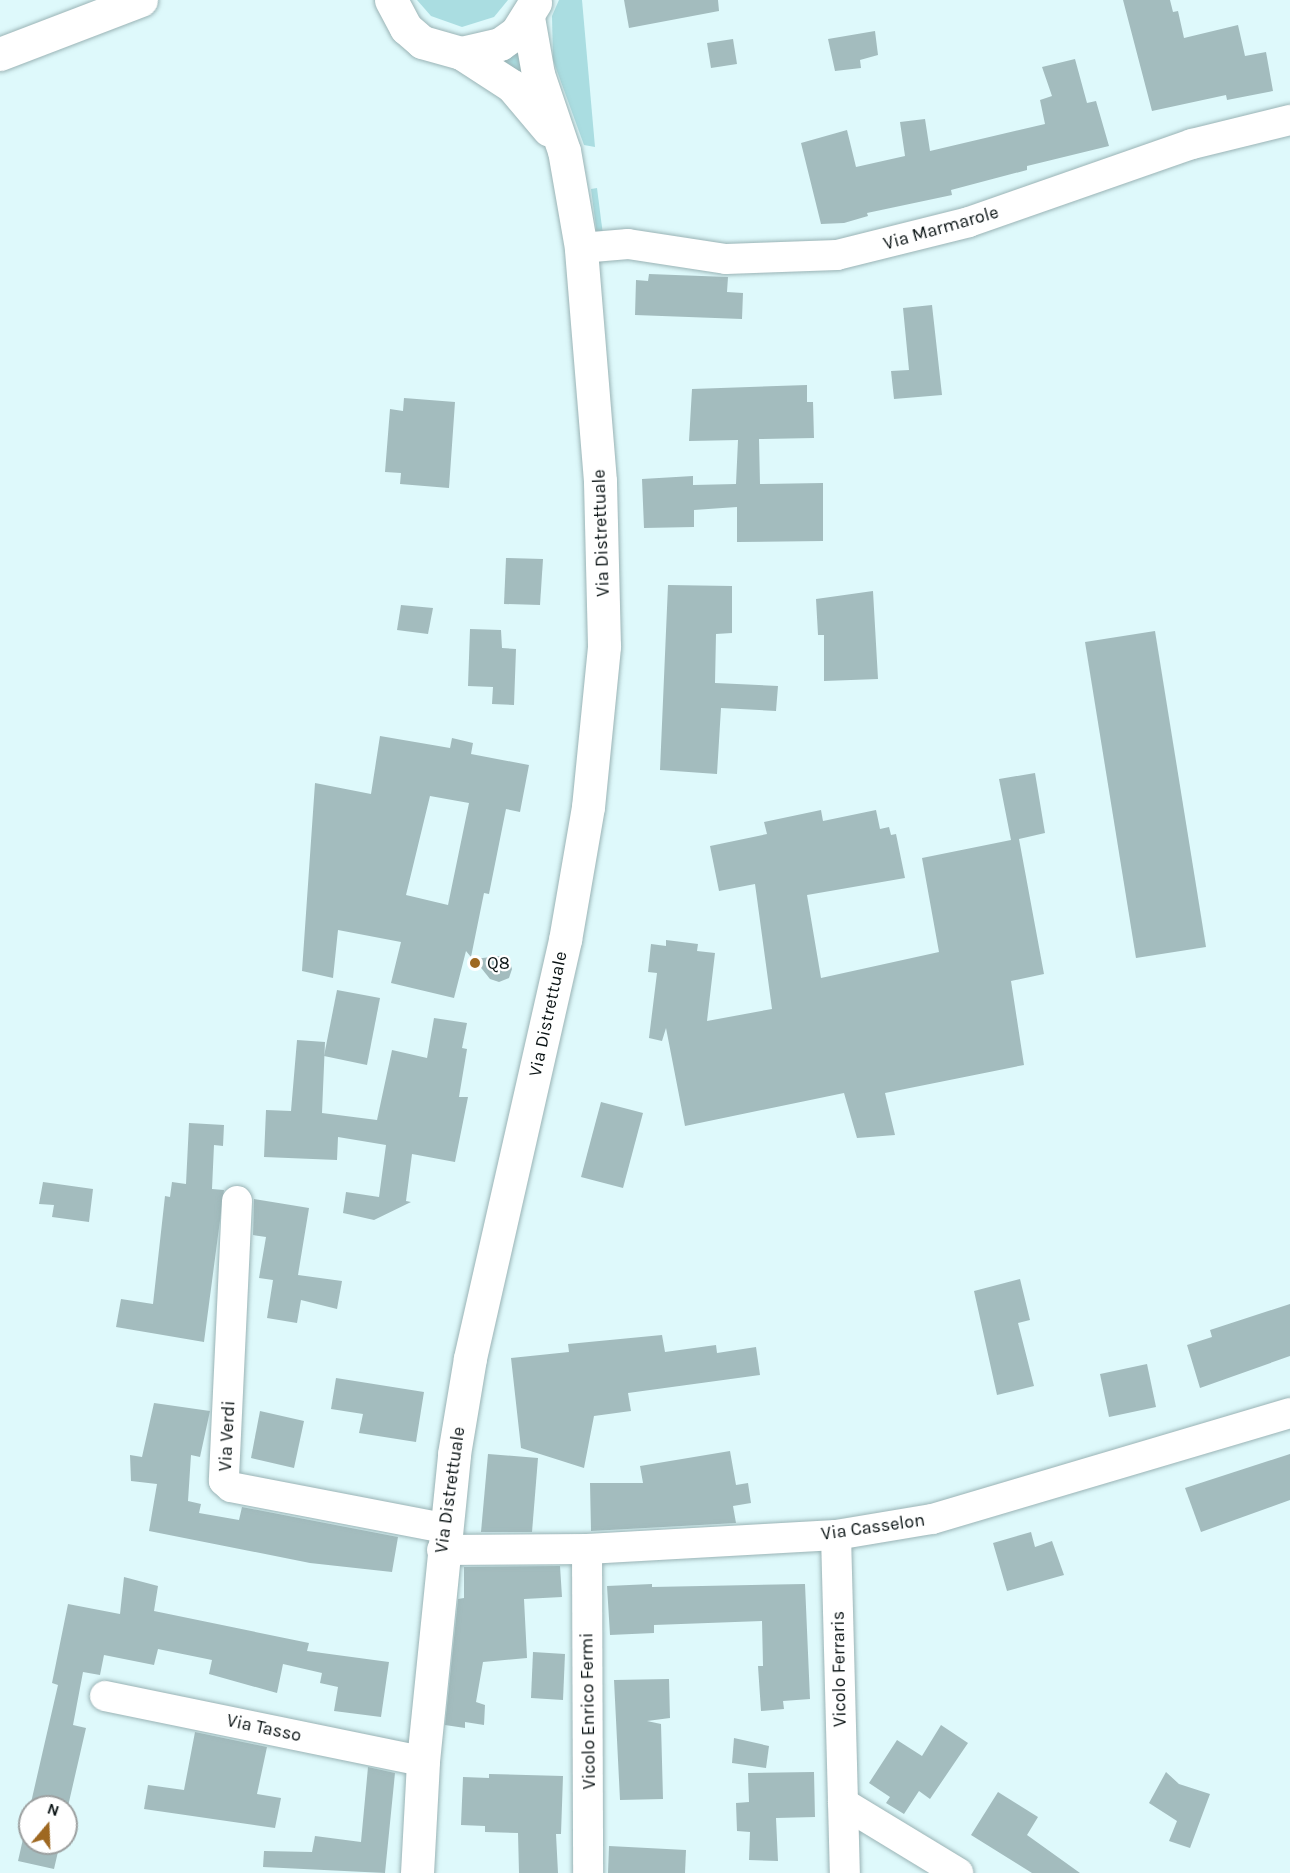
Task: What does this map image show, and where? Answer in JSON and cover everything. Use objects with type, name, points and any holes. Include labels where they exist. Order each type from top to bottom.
[{"type":"main road","points":[[0,54],[141,0]]},
{"type":"main road","name":"Via Distrettuale","points":[[387,4],[422,42],[440,50],[461,53],[500,44],[536,6]]},
{"type":"main road","name":"Via Distrettuale","points":[[417,1873],[423,1761],[443,1539],[470,1358],[565,940],[599,720],[604,567],[581,248],[564,151],[538,74],[536,6]]},
{"type":"main road","name":"Via Distrettuale","points":[[461,53],[512,86],[564,151]]},
{"type":"street","name":"Via Marmarole","points":[[581,248],[628,244],[726,259],[837,255],[969,222],[1192,144],[1290,120]]},
{"type":"street","name":"Via Verdi","points":[[237,1201],[224,1481],[231,1487],[443,1539]]},
{"type":"street","name":"Via Casselon","points":[[443,1539],[586,1550],[836,1535],[932,1519],[1290,1413]]},
{"type":"street","name":"Vicolo Ferraris","points":[[836,1535],[845,1873]]},
{"type":"street","name":"Vicolo Enrico Fermi","points":[[586,1550],[588,1873]]},
{"type":"street","name":"Via Tasso","points":[[105,1696],[423,1761]]},
{"type":"street","points":[[843,1803],[958,1873]]},
{"type":"shaded area","points":[[417,0],[508,0],[494,17],[462,27],[431,16]]},
{"type":"shaded area","points":[[559,0],[582,0],[595,147],[584,145],[553,60],[552,16]]},
{"type":"shaded area","points":[[522,44],[539,91],[502,63],[501,58]]},
{"type":"shaded area","points":[[597,188],[603,235],[597,235],[591,189]]},
{"type":"building","points":[[624,0],[718,0],[719,11],[629,28]]},
{"type":"building","points":[[1123,0],[1170,0],[1173,12],[1178,11],[1184,38],[1238,25],[1245,56],[1266,52],[1273,91],[1227,100],[1226,95],[1152,111]]},
{"type":"building","points":[[875,31],[878,55],[860,60],[861,68],[835,71],[828,39]]},
{"type":"building","points":[[733,39],[737,64],[711,68],[707,43]]},
{"type":"building","points":[[1075,59],[1087,103],[1096,101],[1109,146],[1027,166],[1027,170],[951,190],[952,195],[867,213],[868,216],[844,223],[821,224],[801,143],[847,130],[856,167],[905,156],[900,122],[925,119],[930,151],[1045,124],[1040,100],[1052,96],[1042,67]]},
{"type":"building","points":[[649,274],[728,277],[727,292],[743,293],[742,319],[635,315],[636,280],[648,281]]},
{"type":"building","points":[[932,305],[942,395],[894,399],[891,371],[909,370],[903,308]]},
{"type":"building","points":[[807,385],[807,402],[813,402],[814,438],[759,439],[760,484],[823,483],[823,541],[737,542],[737,507],[694,510],[694,527],[644,528],[642,479],[693,476],[693,485],[736,484],[738,440],[689,441],[692,389]]},
{"type":"building","points":[[404,398],[455,402],[449,488],[400,484],[401,473],[385,472],[390,409],[403,411]]},
{"type":"building","points":[[506,558],[543,559],[540,605],[504,604]]},
{"type":"building","points":[[668,585],[732,586],[732,633],[716,634],[715,683],[778,686],[776,711],[721,708],[717,774],[660,770]]},
{"type":"building","points":[[873,591],[878,679],[824,681],[824,635],[818,635],[816,599]]},
{"type":"building","points":[[401,605],[433,608],[428,634],[397,630]]},
{"type":"building","points":[[470,629],[501,630],[502,648],[516,649],[514,705],[492,704],[493,687],[468,686]]},
{"type":"building","points":[[1155,631],[1206,947],[1136,958],[1085,642]]},
{"type":"building","points":[[380,736],[450,748],[452,738],[473,743],[471,754],[529,765],[520,812],[506,809],[489,894],[484,893],[471,957],[466,951],[454,998],[391,983],[401,942],[338,930],[333,978],[302,971],[315,783],[371,794]],"holes":[[[430,796],[469,803],[448,905],[406,895]]]},
{"type":"building","points":[[1035,773],[1045,833],[1019,839],[1044,974],[1011,981],[1024,1065],[885,1093],[895,1135],[857,1138],[844,1093],[685,1126],[666,1028],[662,1041],[649,1038],[657,973],[648,972],[651,944],[666,946],[666,940],[698,944],[697,951],[715,953],[707,1021],[772,1009],[755,884],[719,891],[710,846],[767,834],[764,822],[821,810],[823,821],[876,810],[880,829],[889,827],[891,835],[896,834],[905,878],[807,895],[821,978],[939,952],[922,858],[1011,840],[999,779]]},
{"type":"building","points":[[500,956],[509,960],[512,969],[509,978],[499,982],[490,979],[474,959]]},
{"type":"building","points":[[337,990],[380,998],[367,1065],[324,1056]]},
{"type":"building","points":[[434,1018],[467,1023],[462,1048],[467,1049],[459,1097],[468,1097],[455,1162],[412,1154],[406,1201],[411,1202],[374,1220],[343,1213],[346,1192],[379,1197],[386,1145],[338,1137],[337,1160],[264,1157],[266,1110],[291,1111],[297,1040],[325,1042],[322,1113],[377,1120],[392,1050],[427,1058]]},
{"type":"building","points":[[601,1102],[643,1113],[623,1188],[581,1177]]},
{"type":"building","points":[[189,1123],[224,1125],[223,1146],[214,1145],[212,1189],[224,1190],[204,1342],[116,1327],[121,1299],[153,1304],[165,1196],[170,1197],[172,1182],[186,1184]]},
{"type":"building","points":[[43,1182],[93,1189],[89,1222],[52,1217],[54,1205],[39,1204]]},
{"type":"building","points":[[254,1199],[309,1208],[298,1275],[342,1281],[337,1309],[301,1300],[297,1323],[267,1318],[273,1280],[259,1278],[266,1237],[253,1235]]},
{"type":"building","points":[[1020,1279],[1030,1320],[1018,1323],[1034,1386],[997,1395],[974,1291]]},
{"type":"building","points":[[1290,1304],[1290,1356],[1200,1388],[1187,1345],[1212,1337],[1210,1330]]},
{"type":"building","points":[[662,1335],[665,1352],[716,1345],[717,1353],[756,1347],[760,1375],[628,1393],[631,1411],[594,1416],[584,1468],[521,1448],[511,1358],[569,1352],[568,1344]]},
{"type":"building","points":[[1147,1364],[1156,1407],[1109,1417],[1100,1374]]},
{"type":"building","points":[[336,1378],[424,1392],[416,1442],[359,1433],[363,1414],[331,1409]]},
{"type":"building","points":[[154,1403],[210,1411],[200,1457],[191,1455],[188,1501],[201,1504],[199,1513],[239,1520],[242,1507],[398,1537],[392,1572],[310,1563],[149,1531],[157,1484],[131,1481],[130,1455],[142,1457]]},
{"type":"building","points":[[260,1411],[304,1421],[294,1468],[251,1458]]},
{"type":"building","points":[[730,1451],[736,1485],[748,1483],[751,1503],[733,1506],[736,1523],[591,1531],[590,1483],[643,1483],[640,1466]]},
{"type":"building","points":[[488,1454],[538,1458],[532,1532],[481,1532]]},
{"type":"building","points":[[1290,1454],[1290,1500],[1201,1532],[1185,1488]]},
{"type":"building","points":[[1031,1532],[1035,1547],[1052,1541],[1064,1575],[1007,1591],[993,1543]]},
{"type":"building","points":[[560,1566],[562,1597],[524,1599],[527,1658],[483,1662],[476,1702],[485,1705],[484,1725],[465,1722],[465,1728],[445,1725],[458,1599],[464,1598],[464,1567]]},
{"type":"building","points":[[124,1577],[158,1586],[154,1611],[309,1643],[307,1651],[389,1662],[381,1717],[334,1711],[338,1687],[320,1683],[322,1673],[283,1664],[277,1693],[209,1674],[212,1660],[158,1649],[154,1665],[104,1655],[100,1675],[83,1672],[73,1725],[86,1728],[71,1795],[33,1795],[58,1685],[52,1683],[68,1604],[120,1614]]},
{"type":"building","points":[[652,1584],[652,1587],[805,1584],[810,1699],[783,1701],[784,1709],[761,1711],[758,1666],[763,1666],[762,1621],[654,1625],[654,1633],[610,1635],[607,1586]]},
{"type":"building","points":[[533,1652],[565,1654],[563,1700],[531,1698]]},
{"type":"building","points":[[669,1679],[670,1718],[647,1721],[661,1724],[663,1799],[620,1800],[614,1680]]},
{"type":"building","points":[[941,1725],[968,1743],[930,1799],[919,1791],[904,1814],[886,1803],[890,1797],[869,1783],[897,1740],[922,1756]]},
{"type":"building","points":[[195,1732],[267,1747],[257,1794],[281,1798],[275,1828],[144,1809],[148,1785],[184,1790]]},
{"type":"building","points":[[734,1738],[769,1746],[766,1768],[732,1763]]},
{"type":"building","points":[[368,1767],[395,1773],[385,1873],[263,1867],[264,1851],[312,1852],[315,1836],[361,1842]]},
{"type":"building","points":[[814,1772],[815,1817],[776,1818],[778,1861],[749,1860],[750,1832],[737,1831],[736,1803],[749,1802],[748,1773]]},
{"type":"building","points":[[1166,1772],[1179,1784],[1210,1794],[1190,1848],[1169,1841],[1177,1821],[1149,1803]]},
{"type":"building","points":[[489,1774],[563,1776],[561,1834],[556,1834],[558,1873],[519,1873],[518,1833],[485,1832],[485,1826],[461,1825],[463,1777],[489,1778]]},
{"type":"building","points":[[998,1792],[1038,1817],[1027,1835],[1080,1873],[1032,1873],[971,1835]]},
{"type":"building","points":[[609,1846],[686,1850],[685,1873],[608,1873]]},
{"type":"building","points":[[19,1855],[57,1855],[54,1869],[18,1861]]},
{"type":"place","name":"Q8","points":[[475,963]]}]
